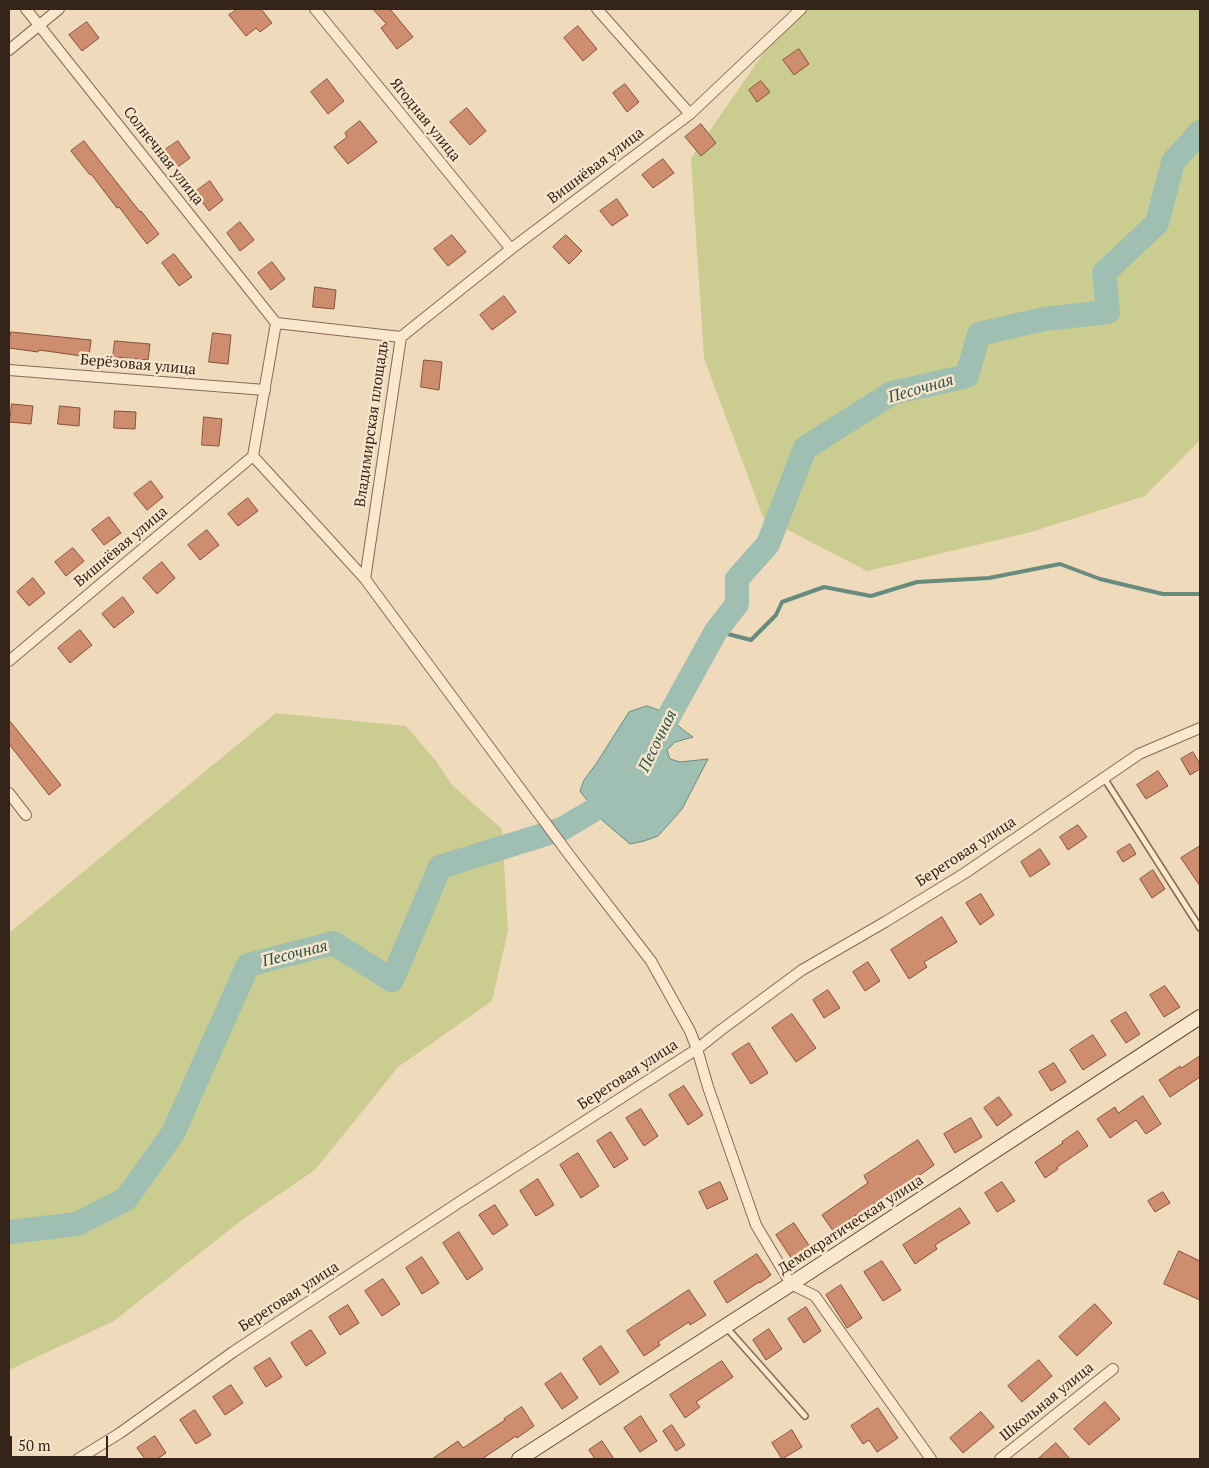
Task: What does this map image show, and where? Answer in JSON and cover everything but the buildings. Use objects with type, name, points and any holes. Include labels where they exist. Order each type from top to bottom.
[{"type":"street","name":"Солнечная улица","points":[[26,9],[276,323]]},
{"type":"street","points":[[9,50],[59,9]]},
{"type":"street","name":"Ягодная улица","points":[[315,9],[511,249]]},
{"type":"street","points":[[597,9],[690,114]]},
{"type":"street","name":"Вишнёвая улица","points":[[401,337],[511,249],[690,114],[801,9]]},
{"type":"street","points":[[276,323],[253,456],[366,579],[570,856],[651,960],[690,1031],[756,1225],[791,1284],[815,1296],[931,1459]]},
{"type":"street","name":"Владимирская площадь","points":[[276,323],[401,337],[366,579]]},
{"type":"street","name":"Берёзовая улица","points":[[9,370],[264,390]]},
{"type":"street","name":"Вишнёвая улица","points":[[9,661],[253,456]]},
{"type":"street","name":"Береговая улица","points":[[78,1459],[120,1433],[258,1335],[697,1049],[802,970],[965,873],[1139,754],[1200,728]]},
{"type":"street","points":[[9,793],[26,815]]},
{"type":"street","name":"Демократическая улица","points":[[519,1459],[1200,1017]]},
{"type":"street","name":"Школьная улица","points":[[1000,1459],[1114,1369]]},
{"type":"lane","points":[[1104,778],[1200,928]]},
{"type":"lane","points":[[725,1326],[805,1416]]},
{"type":"green space","points":[[794,9],[1200,9],[1200,440],[1145,496],[1031,532],[867,571],[763,517],[704,358],[691,158]]},
{"type":"green space","points":[[276,713],[406,726],[436,761],[452,785],[502,829],[508,931],[492,1001],[398,1067],[315,1170],[243,1219],[114,1321],[9,1370],[9,933]]},
{"type":"water","points":[[647,706],[664,712],[693,737],[675,742],[667,750],[670,759],[680,762],[708,759],[682,809],[658,836],[630,844],[602,820],[580,791],[584,780],[629,712]]},
{"type":"waterway","name":"Песочная","points":[[653,745],[716,631],[737,604],[737,579],[768,544],[805,448],[892,393],[967,376],[979,334],[1044,319],[1108,312],[1104,273],[1157,223],[1173,162],[1200,132]]},
{"type":"waterway","points":[[716,631],[751,640],[776,615],[782,602],[824,587],[871,596],[917,582],[989,578],[1060,564],[1100,579],[1163,594],[1200,594]]},
{"type":"waterway","name":"Песочная","points":[[9,1232],[77,1224],[126,1199],[173,1133],[248,965],[333,943],[392,980],[440,867],[562,829],[621,794]]}]
